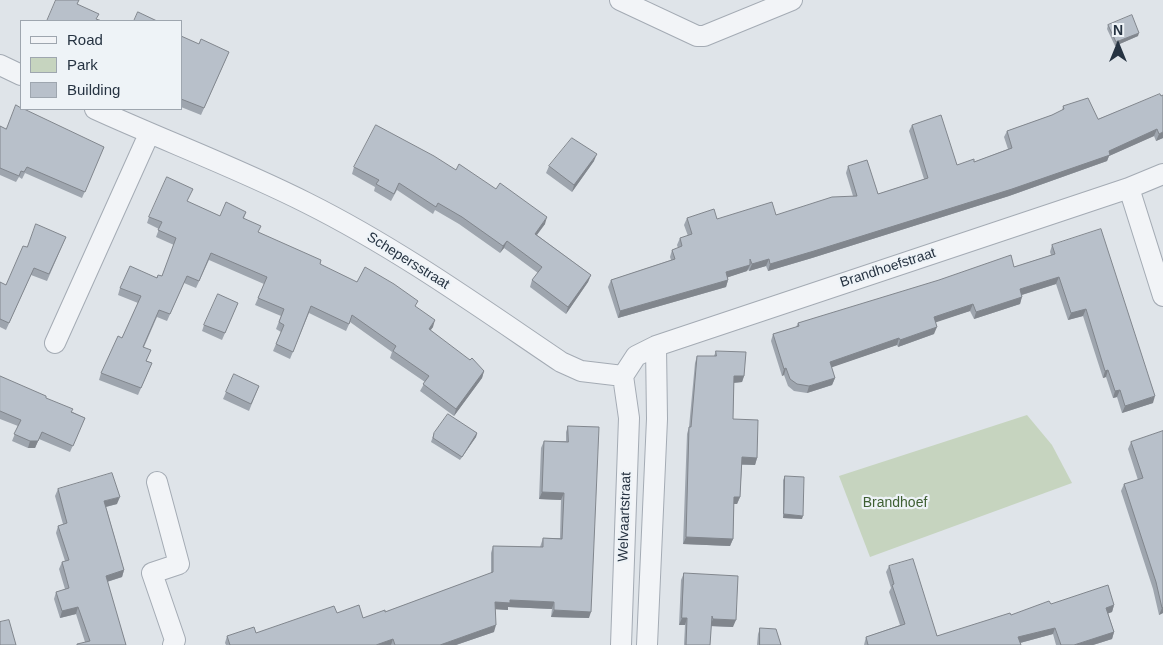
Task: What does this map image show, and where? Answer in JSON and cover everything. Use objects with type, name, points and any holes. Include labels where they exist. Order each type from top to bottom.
[{"type":"street","points":[[620,0],[697,36],[704,36],[792,0]]},
{"type":"street","points":[[0,65],[20,75]]},
{"type":"street","name":"Schepersstraat","points":[[97,110],[148,134],[229,166],[307,202],[420,266],[561,362],[581,371],[623,376]]},
{"type":"street","points":[[55,343],[148,134]]},
{"type":"street","name":"Brandhoefstraat","points":[[623,376],[636,356],[656,346],[1129,188],[1163,174]]},
{"type":"street","points":[[1129,188],[1163,296]]},
{"type":"street","name":"Welvaartstraat","points":[[648,645],[657,419],[656,346]]},
{"type":"street","points":[[623,376],[629,418],[657,419]]},
{"type":"street","name":"Welvaartstraat","points":[[621,645],[629,418]]},
{"type":"street","points":[[157,482],[179,564],[152,573],[174,640],[173,645]]},
{"type":"green space","name":"Brandhoef","points":[[1027,415],[1052,445],[1072,483],[870,557],[839,476]]},
{"type":"building","points":[[56,0],[79,0],[77,4],[99,14],[96,19],[99,20],[47,20]]},
{"type":"building","points":[[138,12],[155,20],[134,20]]},
{"type":"building","points":[[1132,15],[1139,33],[1116,42],[1108,25]]},
{"type":"building","points":[[182,36],[199,44],[201,39],[229,52],[204,108],[182,99]]},
{"type":"building","points":[[1160,94],[1161,96],[1163,95],[1163,132],[1159,134],[1157,129],[1109,151],[1110,155],[1012,189],[770,264],[769,259],[752,264],[750,259],[750,265],[726,272],[728,280],[620,311],[611,280],[675,259],[672,250],[682,246],[680,238],[692,234],[687,218],[714,209],[717,219],[772,202],[776,215],[832,197],[857,196],[848,166],[867,160],[878,194],[928,178],[912,125],[941,115],[957,165],[974,159],[974,162],[1012,148],[1007,131],[1052,115],[1064,109],[1063,106],[1088,98],[1098,119]]},
{"type":"building","points":[[16,105],[20,107],[20,110],[26,110],[104,147],[85,192],[27,167],[24,172],[21,171],[19,176],[0,168],[0,126],[6,129]]},
{"type":"building","points":[[376,125],[456,170],[459,164],[496,189],[500,183],[547,217],[535,234],[591,275],[568,307],[532,280],[542,267],[507,241],[503,246],[462,217],[438,203],[436,207],[399,183],[394,194],[376,184],[379,180],[354,167]]},
{"type":"building","points":[[572,138],[597,154],[574,185],[549,166]]},
{"type":"building","points":[[167,177],[193,189],[187,201],[220,216],[226,202],[246,212],[243,218],[261,226],[258,232],[321,260],[320,264],[357,282],[365,267],[394,284],[418,301],[415,306],[435,320],[429,329],[470,360],[472,358],[484,371],[456,409],[423,384],[429,376],[393,351],[396,346],[352,315],[349,324],[311,306],[293,352],[276,344],[284,325],[279,322],[284,309],[258,298],[267,277],[211,253],[199,281],[187,276],[170,314],[159,310],[143,347],[151,350],[146,361],[152,363],[141,388],[101,373],[118,336],[122,338],[141,296],[120,288],[130,266],[157,278],[158,275],[162,276],[176,238],[158,230],[162,222],[149,217]]},
{"type":"building","points":[[36,224],[66,237],[49,274],[34,268],[9,323],[0,319],[0,282],[6,285],[23,246],[27,247]]},
{"type":"building","points":[[1101,229],[1155,396],[1125,406],[1120,390],[1115,391],[1108,370],[1105,371],[1086,309],[1071,313],[1059,277],[1020,289],[1022,297],[976,312],[973,304],[934,317],[937,327],[830,362],[835,378],[809,386],[797,384],[790,379],[786,368],[784,369],[773,334],[799,326],[798,323],[939,280],[1011,255],[1014,267],[1055,254],[1052,245]]},
{"type":"building","points":[[218,294],[238,303],[225,333],[204,325]]},
{"type":"building","points":[[716,351],[746,352],[744,376],[734,376],[733,419],[758,420],[757,458],[742,457],[740,497],[734,497],[733,539],[686,537],[689,427],[691,427],[697,356],[716,356]]},
{"type":"building","points":[[234,374],[259,386],[251,404],[226,392]]},
{"type":"building","points":[[0,376],[73,409],[71,412],[85,418],[73,446],[42,432],[38,441],[30,441],[14,434],[21,420],[0,411]]},
{"type":"building","points":[[448,414],[477,433],[462,457],[433,438],[434,433]]},
{"type":"building","points":[[568,426],[599,427],[591,612],[554,610],[554,602],[510,600],[510,603],[495,602],[496,625],[440,645],[395,645],[393,639],[376,645],[230,645],[227,636],[254,627],[256,633],[334,606],[337,613],[359,605],[363,618],[385,610],[385,612],[493,572],[493,546],[543,547],[543,538],[562,539],[564,493],[542,492],[544,441],[568,442]]},
{"type":"building","points":[[1163,431],[1162,608],[1156,582],[1124,484],[1143,478],[1131,442]]},
{"type":"building","points":[[112,473],[120,497],[104,501],[124,570],[106,576],[126,645],[77,645],[90,641],[78,607],[62,611],[56,592],[69,588],[62,562],[69,560],[58,526],[67,523],[58,489]]},
{"type":"building","points":[[785,476],[804,477],[803,516],[784,514]]},
{"type":"building","points":[[913,559],[937,636],[1010,613],[1011,615],[1049,601],[1051,604],[1108,585],[1114,605],[1106,608],[1114,632],[1074,645],[1061,645],[1055,628],[1018,637],[1021,645],[868,645],[866,637],[905,624],[892,585],[894,584],[889,566]]},
{"type":"building","points":[[684,573],[738,576],[736,620],[713,619],[712,616],[710,645],[686,645],[687,618],[682,618]]},
{"type":"building","points":[[9,620],[16,645],[0,645],[0,622]]},
{"type":"building","points":[[760,628],[776,629],[781,645],[760,645]]}]
